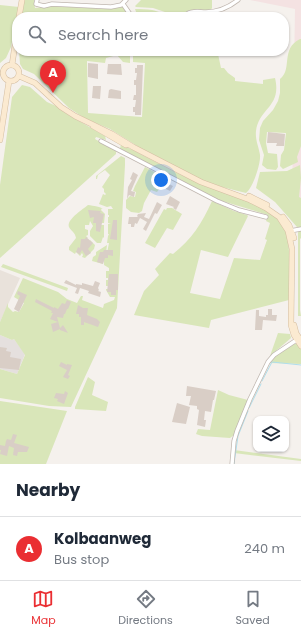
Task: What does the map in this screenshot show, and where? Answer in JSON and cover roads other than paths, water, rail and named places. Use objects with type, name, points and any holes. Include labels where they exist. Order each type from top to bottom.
[{"type":"street","points":[[20,12],[22,0]]},
{"type":"street","points":[[36,0],[36,4],[44,6],[52,4],[107,7],[115,7],[123,4],[126,0]]},
{"type":"street","points":[[70,0],[71,5]]},
{"type":"street","points":[[191,12],[216,11],[225,9],[238,0]]},
{"type":"street","points":[[123,4],[129,12]]},
{"type":"street","points":[[12,65],[13,56]]},
{"type":"street","points":[[12,65],[18,69],[18,76],[14,81],[9,81],[3,77],[1,72],[7,66],[12,65]]},
{"type":"street","points":[[18,76],[34,83],[61,107],[132,147],[201,182],[250,200],[274,213],[290,231],[292,249],[292,305],[295,329],[301,346]]},
{"type":"street","points":[[0,140],[9,81]]},
{"type":"street","points":[[107,144],[111,135]]},
{"type":"street","points":[[101,141],[217,201],[239,210],[266,217]]},
{"type":"street","points":[[290,231],[301,229]]},
{"type":"street","points":[[232,464],[234,441],[237,431],[250,399],[268,362],[274,355],[299,340]]},
{"type":"waterway","points":[[262,381],[272,362],[301,365]]},
{"type":"waterway","points":[[249,408],[261,384]]},
{"type":"waterway","points":[[234,464],[238,436],[248,411]]},
{"type":"place","name":"Kolbaanweg","points":[[53,93]]}]
